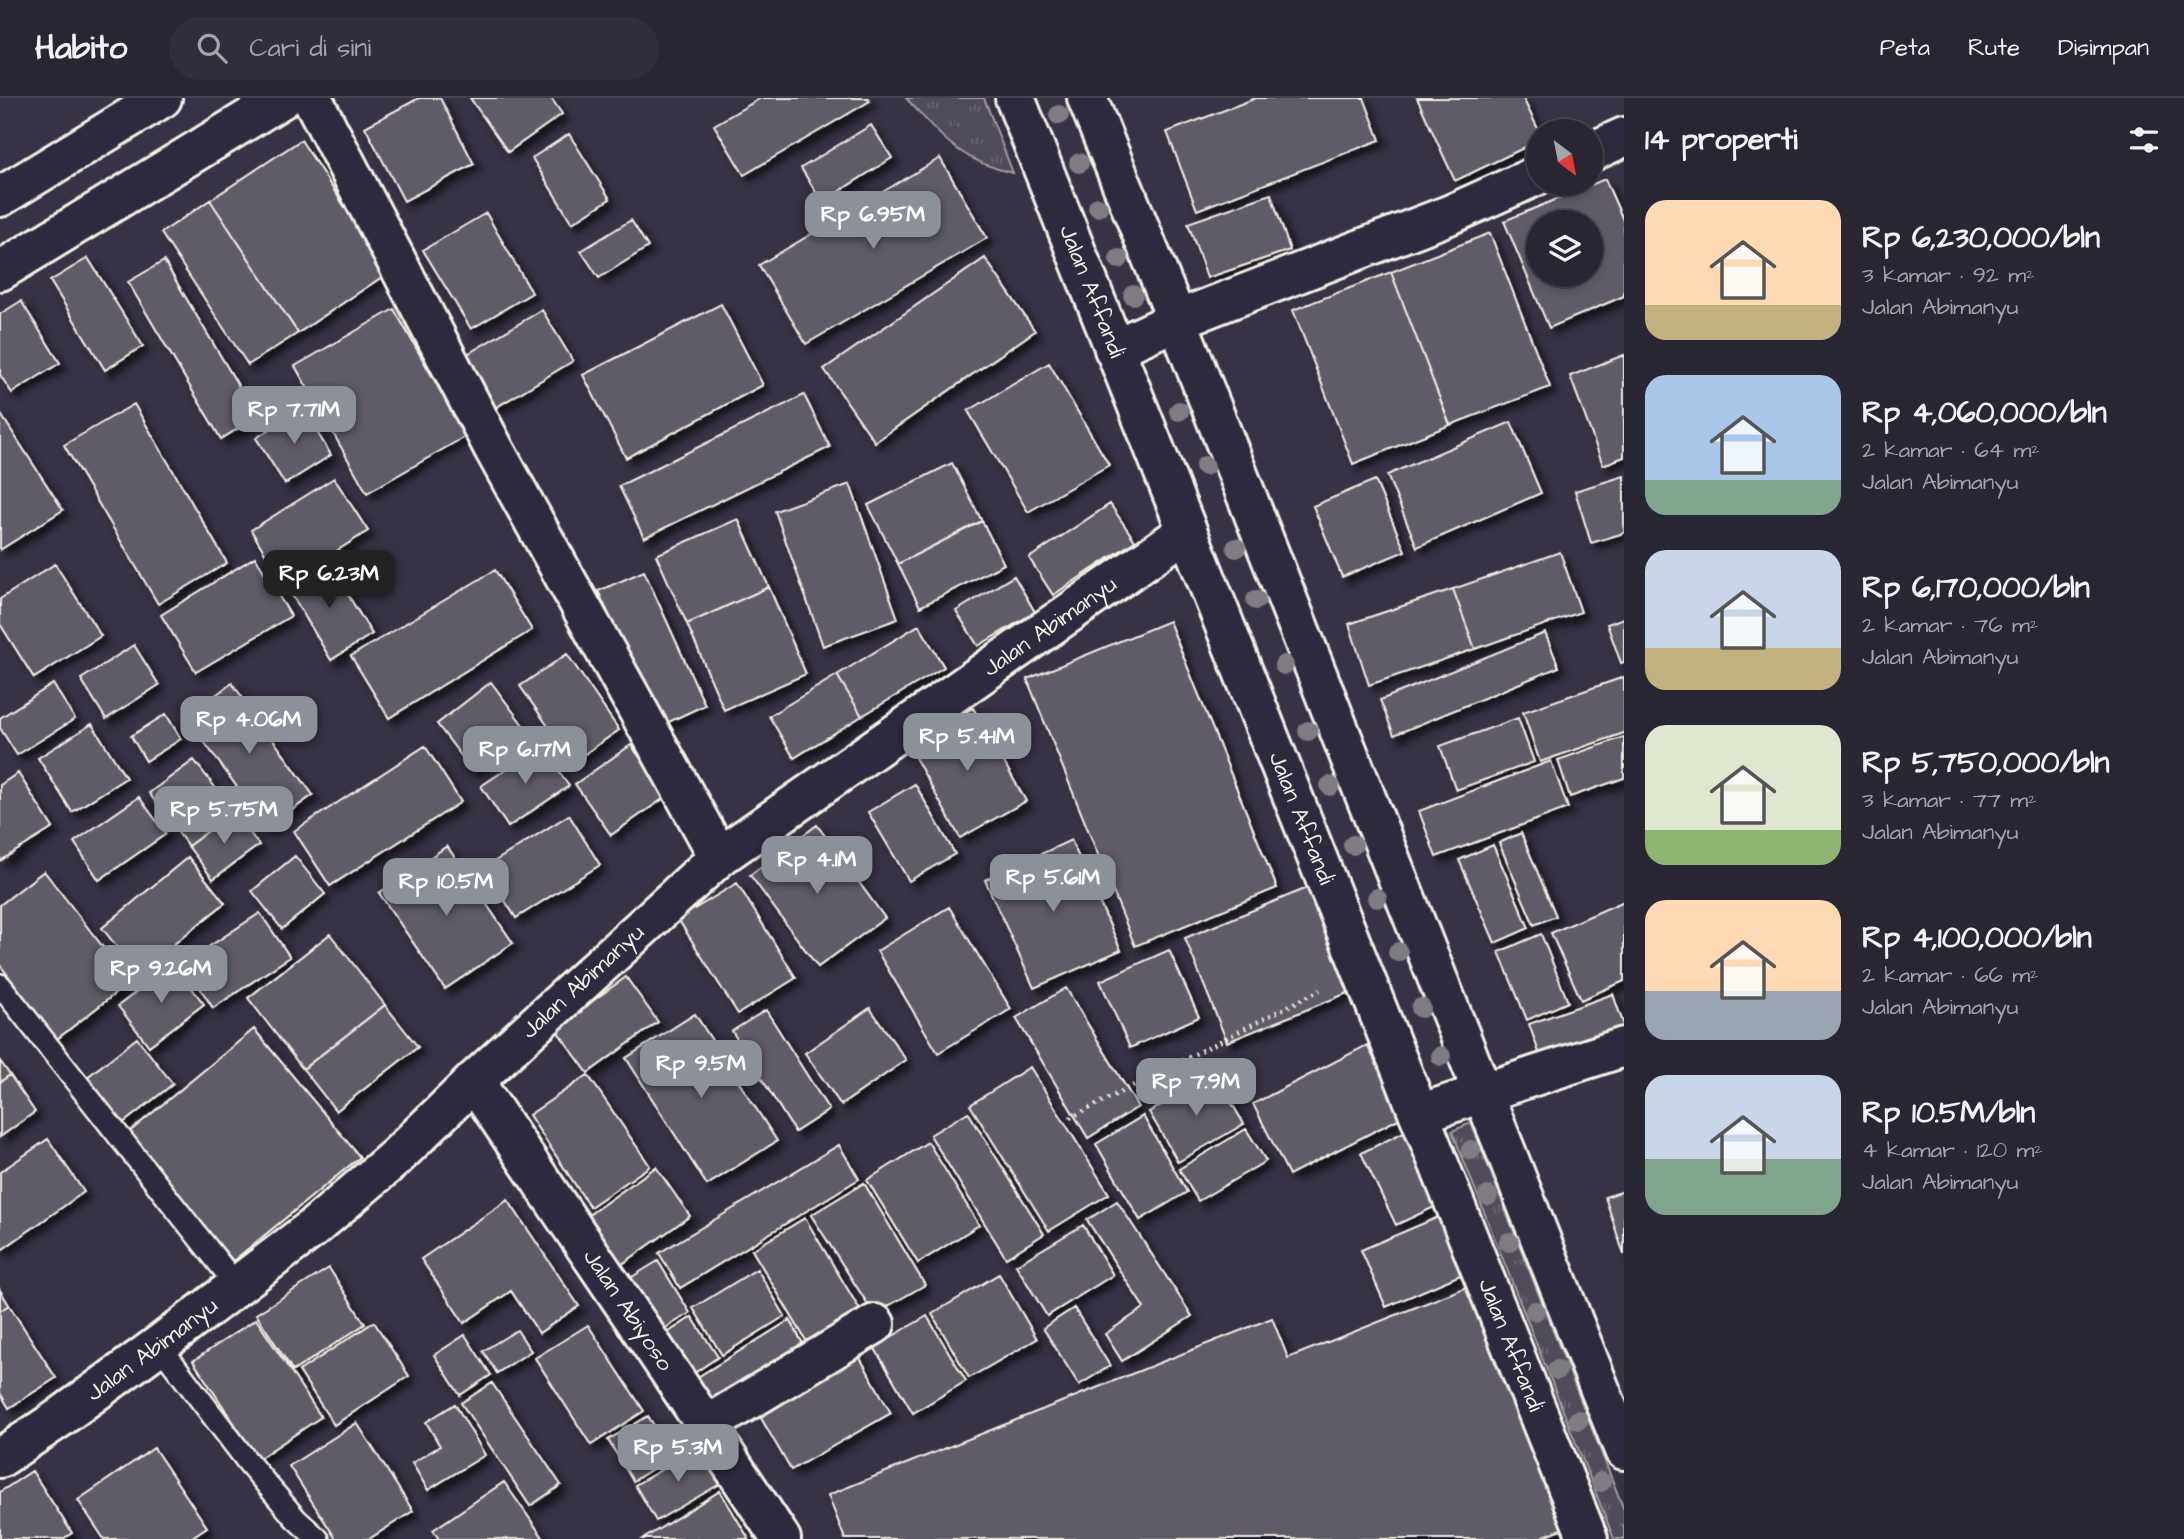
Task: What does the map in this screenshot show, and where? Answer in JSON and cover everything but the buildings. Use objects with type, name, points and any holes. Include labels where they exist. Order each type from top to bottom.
[{"type":"street","points":[[0,271],[283,98]]},
{"type":"street","points":[[312,98],[494,449],[719,858]]},
{"type":"street","name":"Jalan Affandi","points":[[1015,98],[1588,1539]]},
{"type":"street","points":[[1087,98],[1624,1450]]},
{"type":"street","points":[[0,197],[141,103]]},
{"type":"street","points":[[1603,147],[1624,137]]},
{"type":"street","points":[[1114,349],[1177,320],[1449,215],[1526,180]]},
{"type":"street","name":"Jalan Abimanyu","points":[[0,1458],[159,1345],[313,1228],[396,1157],[474,1081],[719,858],[1187,531]]},
{"type":"street","points":[[1419,1114],[1624,1047]]},
{"type":"street","name":"Jalan Abiyoso","points":[[474,1081],[781,1539]]},
{"type":"street","points":[[707,1425],[875,1325]]},
{"type":"lane","points":[[0,985],[237,1286]]},
{"type":"lane","points":[[159,1345],[247,1461],[296,1519],[318,1539]]},
{"type":"path","points":[[1070,1118],[1361,969]]},
{"type":"green space","points":[[906,98],[984,98],[1013,173],[979,162],[953,146]]},
{"type":"green space","points":[[1471,1123],[1624,1510],[1624,1539],[1614,1539],[1452,1131]]}]
